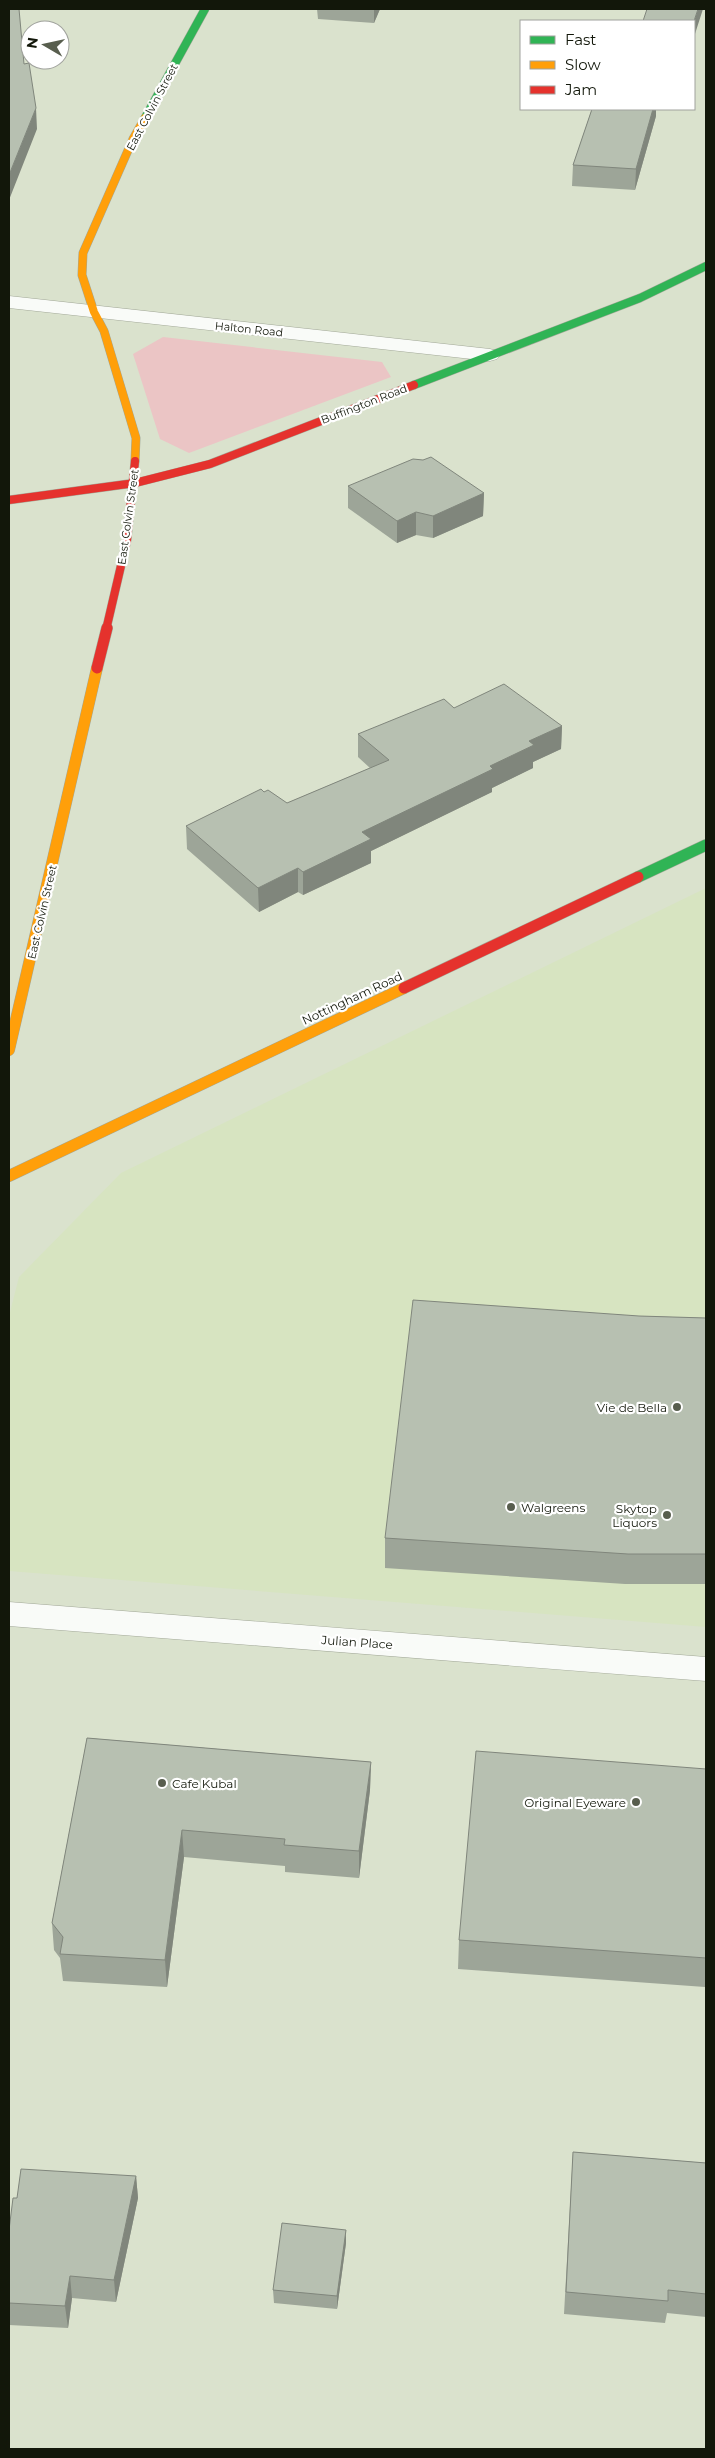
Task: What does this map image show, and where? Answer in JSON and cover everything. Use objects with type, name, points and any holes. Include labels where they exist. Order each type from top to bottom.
[{"type":"street","name":"East Colvin Street","points":[[9,1050],[123,557],[135,483],[136,438],[104,332],[94,312],[82,275],[83,253],[133,138],[205,9]]},
{"type":"street","name":"Buffington Road","points":[[9,500],[135,483],[210,464],[640,298],[706,266]]},
{"type":"street","name":"Halton Road","points":[[9,302],[490,355]]},
{"type":"street","name":"Nottingham Road","points":[[9,1176],[706,845]]},
{"type":"street","name":"Julian Place","points":[[9,1614],[706,1669]]},
{"type":"shaded area","points":[[163,337],[382,362],[391,377],[189,453],[160,439],[133,354]]},
{"type":"shaded area","points":[[706,888],[706,1627],[9,1571],[9,1316],[19,1277],[121,1173]]},
{"type":"building","points":[[9,9],[19,9],[20,70],[30,70],[36,108],[9,175]]},
{"type":"building","points":[[647,9],[698,9],[694,20],[643,20]]},
{"type":"building","points":[[592,110],[653,110],[636,169],[573,165]]},
{"type":"building","points":[[431,457],[484,493],[433,516],[416,512],[397,521],[348,486],[413,459],[423,460]]},
{"type":"building","points":[[504,684],[562,726],[529,741],[534,745],[490,766],[493,769],[362,832],[371,839],[303,872],[298,868],[258,888],[186,826],[261,789],[264,792],[268,790],[287,803],[389,760],[358,734],[444,699],[454,708]]},
{"type":"building","name":"Walgreens","points":[[413,1300],[639,1316],[706,1318],[706,1554],[628,1554],[385,1538]]},
{"type":"building","points":[[87,1738],[371,1762],[359,1851],[284,1845],[285,1839],[182,1830],[165,1960],[60,1954],[63,1937],[52,1923]]},
{"type":"building","points":[[476,1751],[706,1769],[706,1958],[459,1940]]},
{"type":"building","points":[[573,2152],[706,2163],[706,2294],[668,2290],[668,2301],[566,2292]]},
{"type":"building","points":[[21,2169],[136,2176],[114,2280],[70,2276],[65,2306],[9,2303],[9,2230],[13,2198],[17,2198]]},
{"type":"building","points":[[282,2223],[346,2230],[337,2296],[273,2290]]},
{"type":"traffic: fast","points":[[145,118],[205,9]]},
{"type":"traffic: fast","points":[[414,385],[640,298],[706,266]]},
{"type":"traffic: fast","points":[[638,877],[706,845]]},
{"type":"traffic: slow","points":[[135,461],[136,438],[104,331],[94,312],[82,275],[83,253],[133,139],[145,118]]},
{"type":"traffic: slow","points":[[9,1050],[97,668]]},
{"type":"traffic: slow","points":[[9,1176],[404,988]]},
{"type":"traffic: jam","points":[[9,500],[135,483],[210,464],[414,385]]},
{"type":"traffic: jam","points":[[97,668],[127,540],[134,487],[135,461]]},
{"type":"traffic: jam","points":[[404,988],[638,877]]},
{"type":"place","name":"Vie de Bella","points":[[677,1407]]},
{"type":"place","name":"Walgreens","points":[[511,1507]]},
{"type":"place","name":"Skytop Liquors","points":[[667,1515]]},
{"type":"place","name":"Cafe Kubal","points":[[162,1783]]},
{"type":"place","name":"Original Eyeware","points":[[636,1802]]}]
